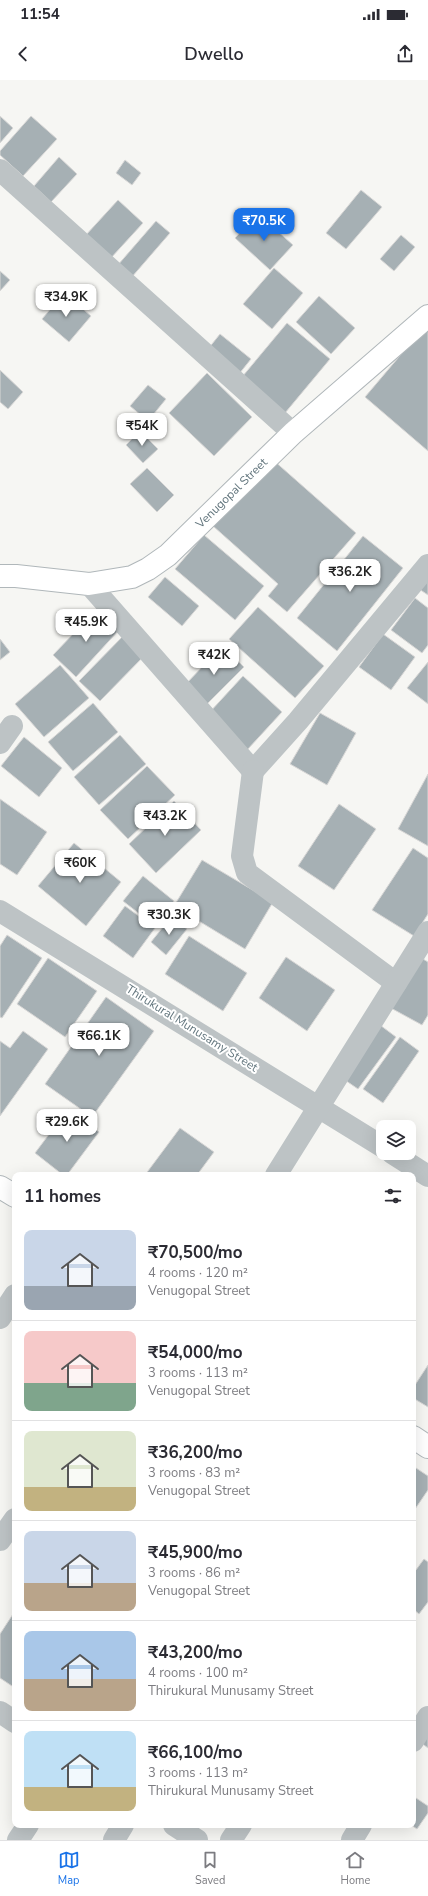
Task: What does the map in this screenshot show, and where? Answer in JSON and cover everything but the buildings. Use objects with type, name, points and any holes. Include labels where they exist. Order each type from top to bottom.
[{"type":"main road","name":"Venugopal Street","points":[[0,576],[16,576],[89,584],[132,578],[148,569],[168,555],[293,433],[428,316]]},
{"type":"main road","points":[[0,1187],[12,1194]]},
{"type":"main road","points":[[416,1439],[428,1447]]},
{"type":"street","points":[[0,170],[293,433]]},
{"type":"street","points":[[396,984],[247,873],[242,856],[253,771],[298,722],[428,566]]},
{"type":"street","points":[[89,584],[253,771]]},
{"type":"street","points":[[0,743],[12,726]]},
{"type":"street","name":"Thirukural Munusamy Street","points":[[0,910],[376,1143]]},
{"type":"street","points":[[278,1172],[428,932]]},
{"type":"street","points":[[403,1160],[428,1176]]},
{"type":"street","points":[[0,1318],[12,1300]]},
{"type":"street","points":[[0,1540],[12,1523]]},
{"type":"street","points":[[0,1712],[12,1720]]},
{"type":"street","points":[[416,1737],[428,1717]]},
{"type":"street","points":[[18,1840],[26,1828]]},
{"type":"street","points":[[114,1840],[121,1828]]},
{"type":"street","points":[[179,1828],[197,1840]]},
{"type":"street","points":[[231,1840],[240,1828]]},
{"type":"street","points":[[352,1840],[359,1828]]}]
